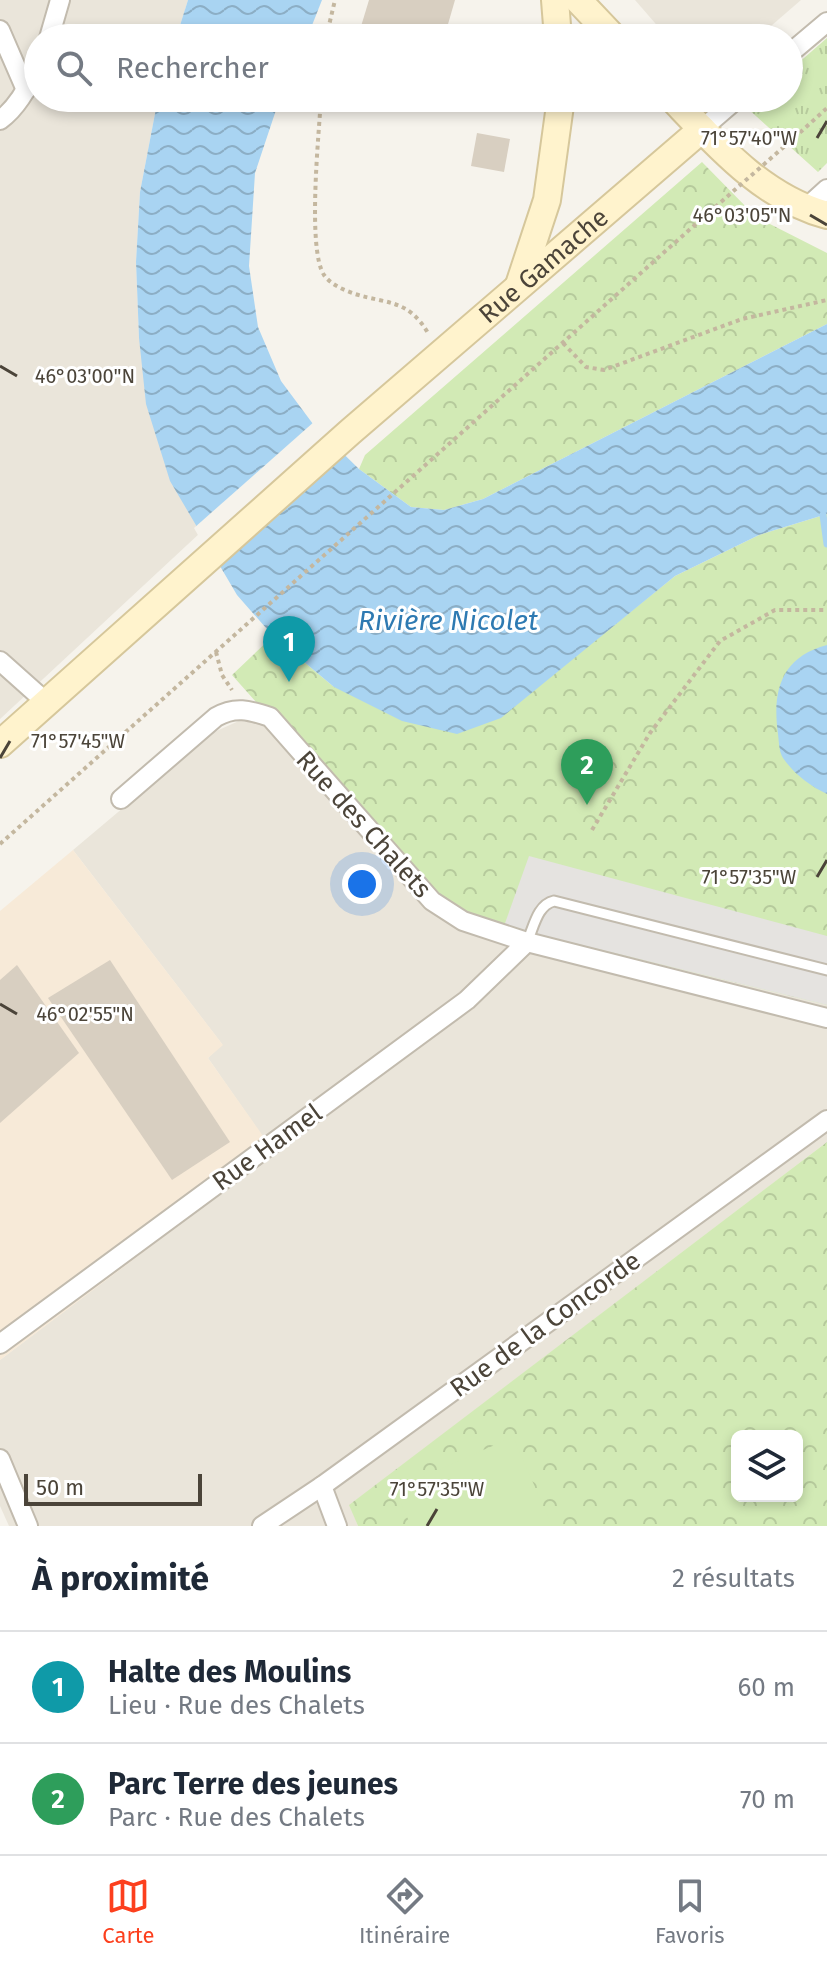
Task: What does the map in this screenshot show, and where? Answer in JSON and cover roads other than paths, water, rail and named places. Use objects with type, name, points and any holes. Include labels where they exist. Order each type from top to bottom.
[{"type":"street","points":[[53,24],[60,0]]},
{"type":"street","points":[[555,0],[557,24]]},
{"type":"street","points":[[578,0],[601,24]]},
{"type":"street","points":[[803,42],[827,22]]},
{"type":"street","points":[[0,30],[24,85]]},
{"type":"street","points":[[0,120],[24,93]]},
{"type":"street","points":[[519,285],[547,200],[559,112]]},
{"type":"street","points":[[686,112],[768,189],[816,212],[827,189]]},
{"type":"street","name":"Rue Gamache","points":[[46,702],[350,432],[722,112]]},
{"type":"street","points":[[0,661],[46,702],[0,744]]},
{"type":"street","name":"Rue des Chalets","points":[[121,799],[216,717],[229,710],[247,709],[270,717],[432,901],[463,921],[527,942],[827,1018]]},
{"type":"street","name":"Rue Hamel","points":[[0,1344],[467,1000],[527,942]]},
{"type":"street","name":"Rue de la Concorde","points":[[262,1526],[322,1486],[827,1120]]},
{"type":"street","points":[[0,1459],[28,1526]]},
{"type":"street","points":[[322,1486],[337,1526]]},
{"type":"lane","points":[[527,942],[541,907],[548,901],[554,901],[827,970]]},
{"type":"water","points":[[188,0],[322,0],[313,24],[180,24]]},
{"type":"water","name":"Rivière Nicolet","points":[[155,112],[275,112],[255,173],[249,266],[258,327],[281,381],[313,424],[359,469],[411,507],[444,510],[483,499],[827,324],[827,514],[759,535],[675,576],[501,718],[457,734],[402,721],[334,687],[273,636],[237,595],[170,481],[146,404],[139,338],[136,262],[140,192]]},
{"type":"water","points":[[827,645],[827,794],[803,779],[783,758],[776,718],[779,690],[790,667],[799,658]]},
{"type":"waterway","points":[[823,515],[827,544]]},
{"type":"place","name":"Halte des Moulins","points":[[289,682]]},
{"type":"place","name":"Parc Terre des jeunes","points":[[587,805]]}]
